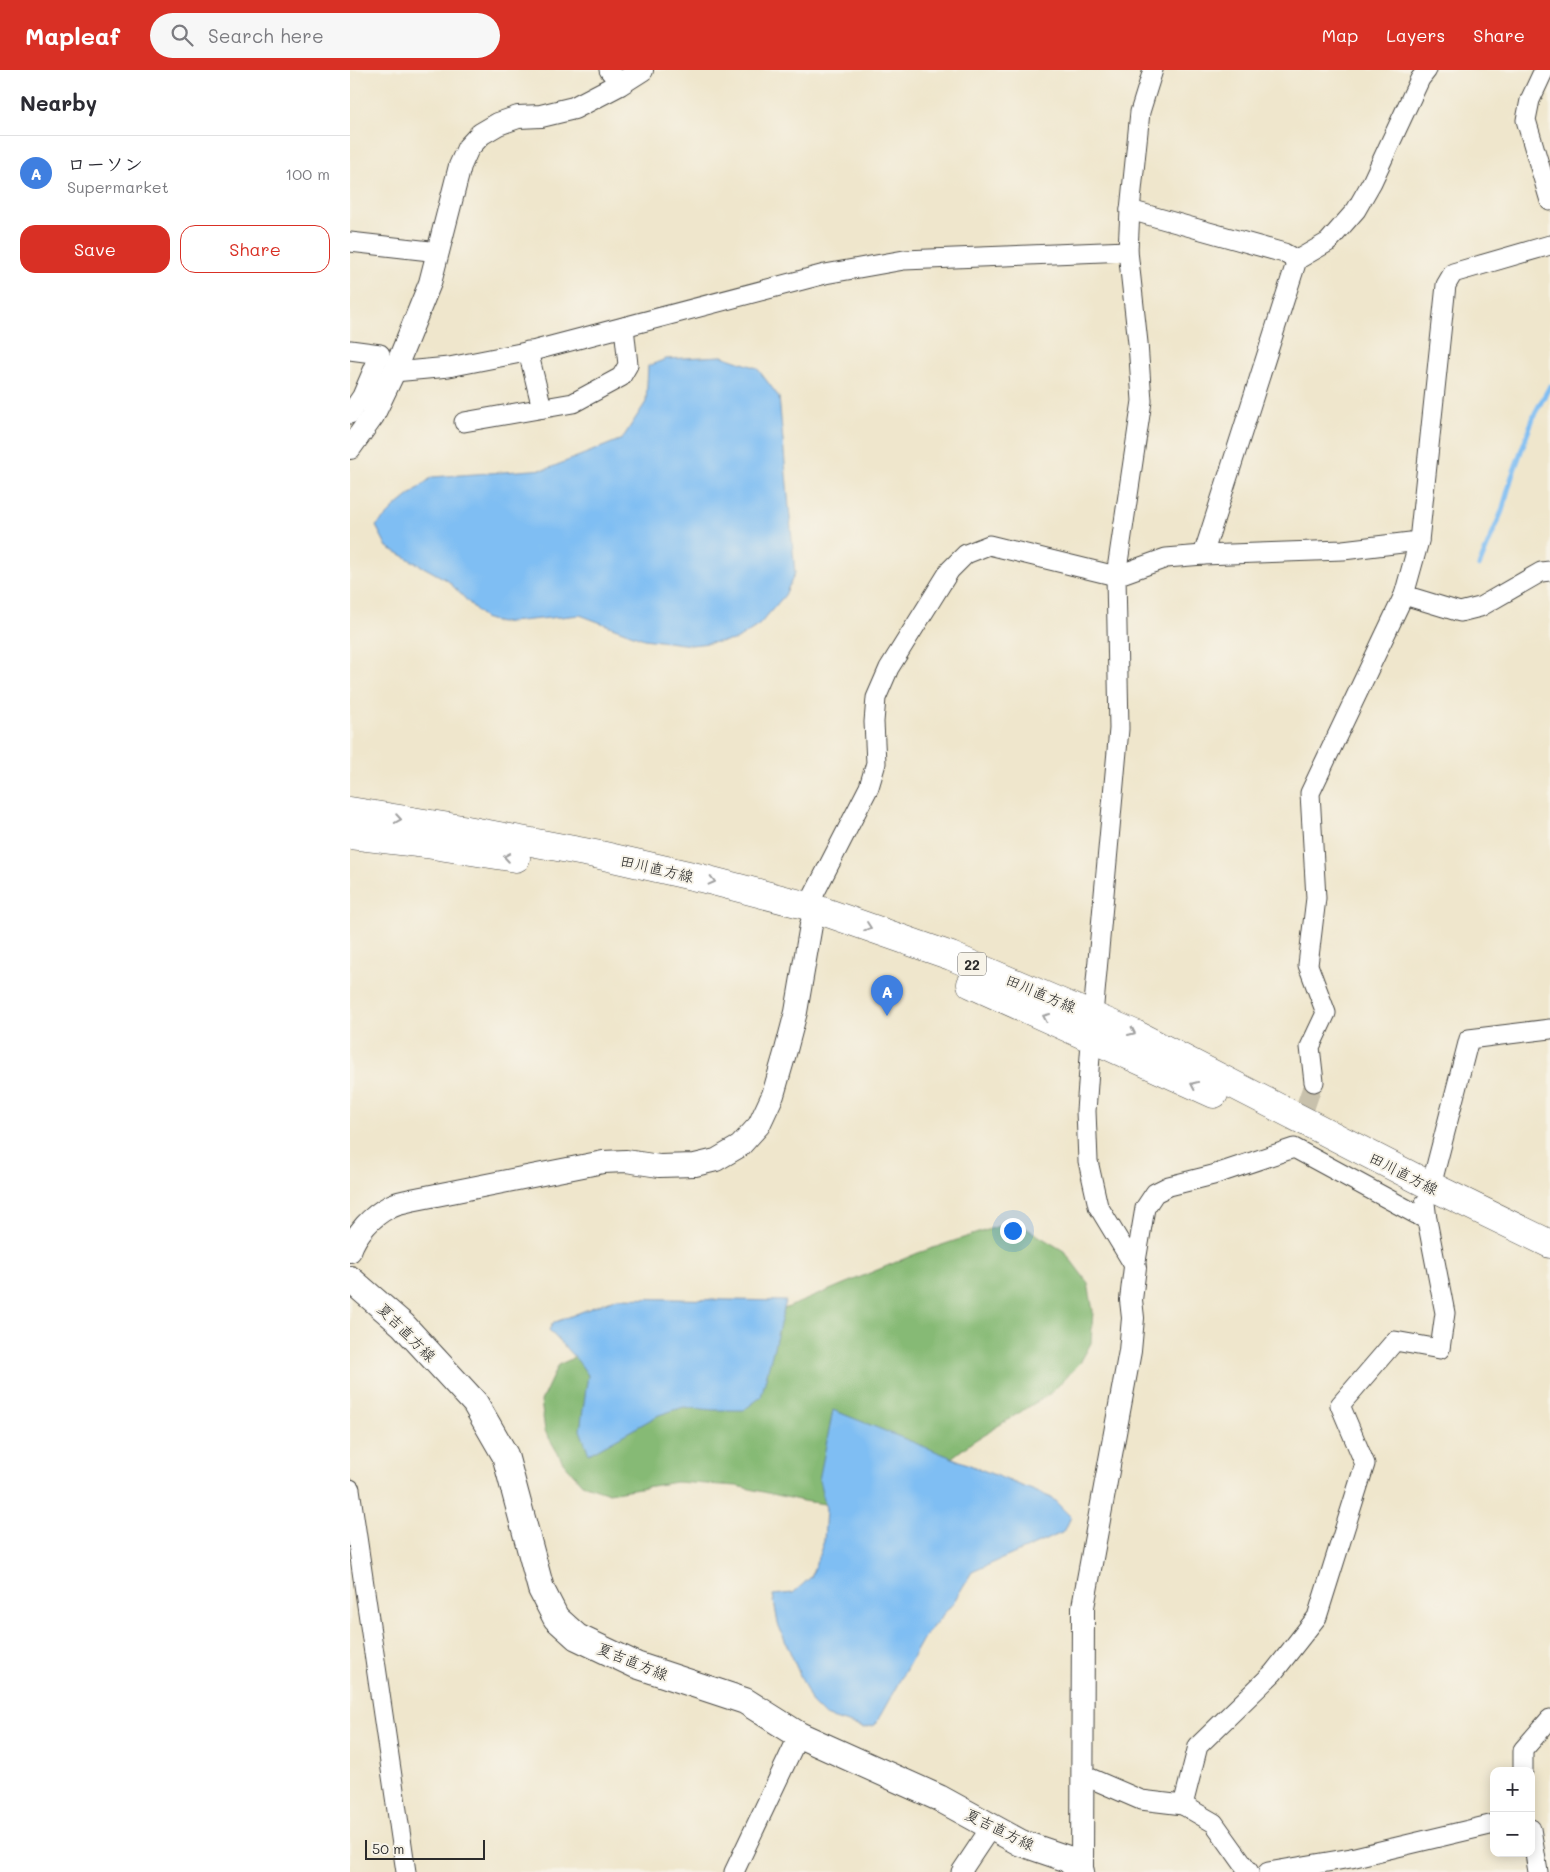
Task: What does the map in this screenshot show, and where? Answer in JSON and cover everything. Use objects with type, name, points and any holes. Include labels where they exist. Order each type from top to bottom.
[{"type":"main road","name":"田川直方線","points":[[350,812],[462,829],[600,855],[701,878],[810,915],[957,977],[1092,1026],[1295,1140],[1428,1203],[1550,1264]]},
{"type":"main road","name":"田川直方線","points":[[350,834],[599,871],[810,915]]},
{"type":"main road","name":"田川直方線","points":[[1092,1026],[1135,1034],[1428,1203],[1550,1244]]},
{"type":"main road","name":"夏吉直方線","points":[[350,1279],[403,1325],[475,1403],[505,1455],[540,1589],[556,1618],[576,1637],[636,1665],[745,1701],[799,1735],[939,1798],[1021,1843],[1068,1859],[1082,1872]]},
{"type":"street","points":[[350,448],[373,416],[394,372],[430,282],[460,166],[468,148],[481,134],[498,124],[518,117],[541,116],[574,108],[614,77],[642,70]]},
{"type":"street","points":[[1134,1267],[1098,1206],[1088,1161],[1086,1111],[1119,729],[1116,576],[1142,401],[1128,251],[1130,210],[1140,112],[1153,70]]},
{"type":"street","points":[[1203,555],[1297,260],[1328,242],[1356,210],[1372,182],[1420,79],[1427,70]]},
{"type":"street","points":[[1544,70],[1530,100],[1526,120],[1550,201]]},
{"type":"street","points":[[1130,210],[1284,253],[1297,260]]},
{"type":"street","points":[[350,242],[439,252]]},
{"type":"street","points":[[1314,1082],[1310,1046],[1326,1013],[1308,966],[1316,898],[1310,793],[1404,595],[1419,541],[1446,285],[1453,273],[1550,245]]},
{"type":"street","points":[[394,372],[449,367],[528,351],[825,274],[904,260],[1128,251]]},
{"type":"street","points":[[464,422],[573,403],[622,376],[628,365],[624,326]]},
{"type":"street","points":[[350,350],[380,354],[362,396],[350,414]]},
{"type":"street","points":[[528,351],[542,408]]},
{"type":"street","points":[[350,1251],[354,1239],[369,1222],[389,1207],[411,1200],[603,1162],[626,1161],[659,1166],[695,1166],[716,1160],[740,1146],[759,1125],[773,1095],[796,1012],[810,915],[869,787],[876,762],[874,722],[876,698],[889,668],[950,570],[966,554],[989,545],[1116,576],[1166,558],[1343,550],[1419,541]]},
{"type":"street","points":[[1404,595],[1460,612],[1480,607],[1541,572],[1550,571]]},
{"type":"street","points":[[1183,1804],[1198,1746],[1273,1673],[1318,1617],[1364,1464],[1340,1405],[1395,1341],[1440,1349],[1445,1313],[1428,1203],[1469,1039],[1550,1029]]},
{"type":"street","points":[[1082,1872],[1083,1607],[1130,1351],[1134,1267],[1145,1208],[1155,1193],[1169,1186],[1213,1175],[1295,1140]]},
{"type":"street","points":[[350,1489],[406,1872]]},
{"type":"street","points":[[1514,1767],[1523,1750],[1550,1719]]},
{"type":"street","points":[[734,1872],[799,1735]]},
{"type":"street","points":[[1523,1750],[1523,1767]]},
{"type":"street","points":[[1083,1775],[1141,1800],[1183,1804],[1214,1823],[1249,1872]]},
{"type":"street","points":[[1268,1872],[1352,1858],[1490,1825]]},
{"type":"street","points":[[961,1872],[991,1827]]},
{"type":"street","points":[[1535,1854],[1538,1872]]},
{"type":"green space","points":[[1014,1221],[1064,1251],[1088,1283],[1093,1311],[1091,1343],[1080,1363],[1051,1393],[972,1442],[929,1475],[832,1505],[803,1501],[737,1486],[676,1482],[609,1493],[582,1484],[563,1462],[545,1431],[541,1401],[558,1365],[578,1356],[784,1309],[918,1253]]},
{"type":"water","points":[[722,356],[757,368],[779,397],[795,573],[785,595],[759,625],[736,640],[691,645],[644,639],[580,615],[500,623],[484,618],[447,580],[387,547],[376,526],[396,506],[432,477],[547,469],[622,439],[646,402],[648,366],[666,359]]},
{"type":"water","points":[[617,1298],[786,1301],[761,1397],[744,1410],[712,1410],[684,1407],[659,1415],[589,1454],[580,1430],[588,1375],[578,1361],[549,1330],[553,1323]]},
{"type":"water","points":[[833,1410],[1052,1498],[1071,1517],[1064,1532],[972,1572],[953,1603],[924,1637],[875,1725],[864,1728],[825,1716],[812,1703],[778,1624],[773,1595],[793,1593],[811,1577],[824,1541],[826,1509],[819,1480]]},
{"type":"waterway","points":[[1479,566],[1502,511],[1512,476],[1535,413],[1550,386]]},
{"type":"tunnel","points":[[1296,1133],[1314,1082]]},
{"type":"place","name":"ローソン","points":[[887,1016]]}]
